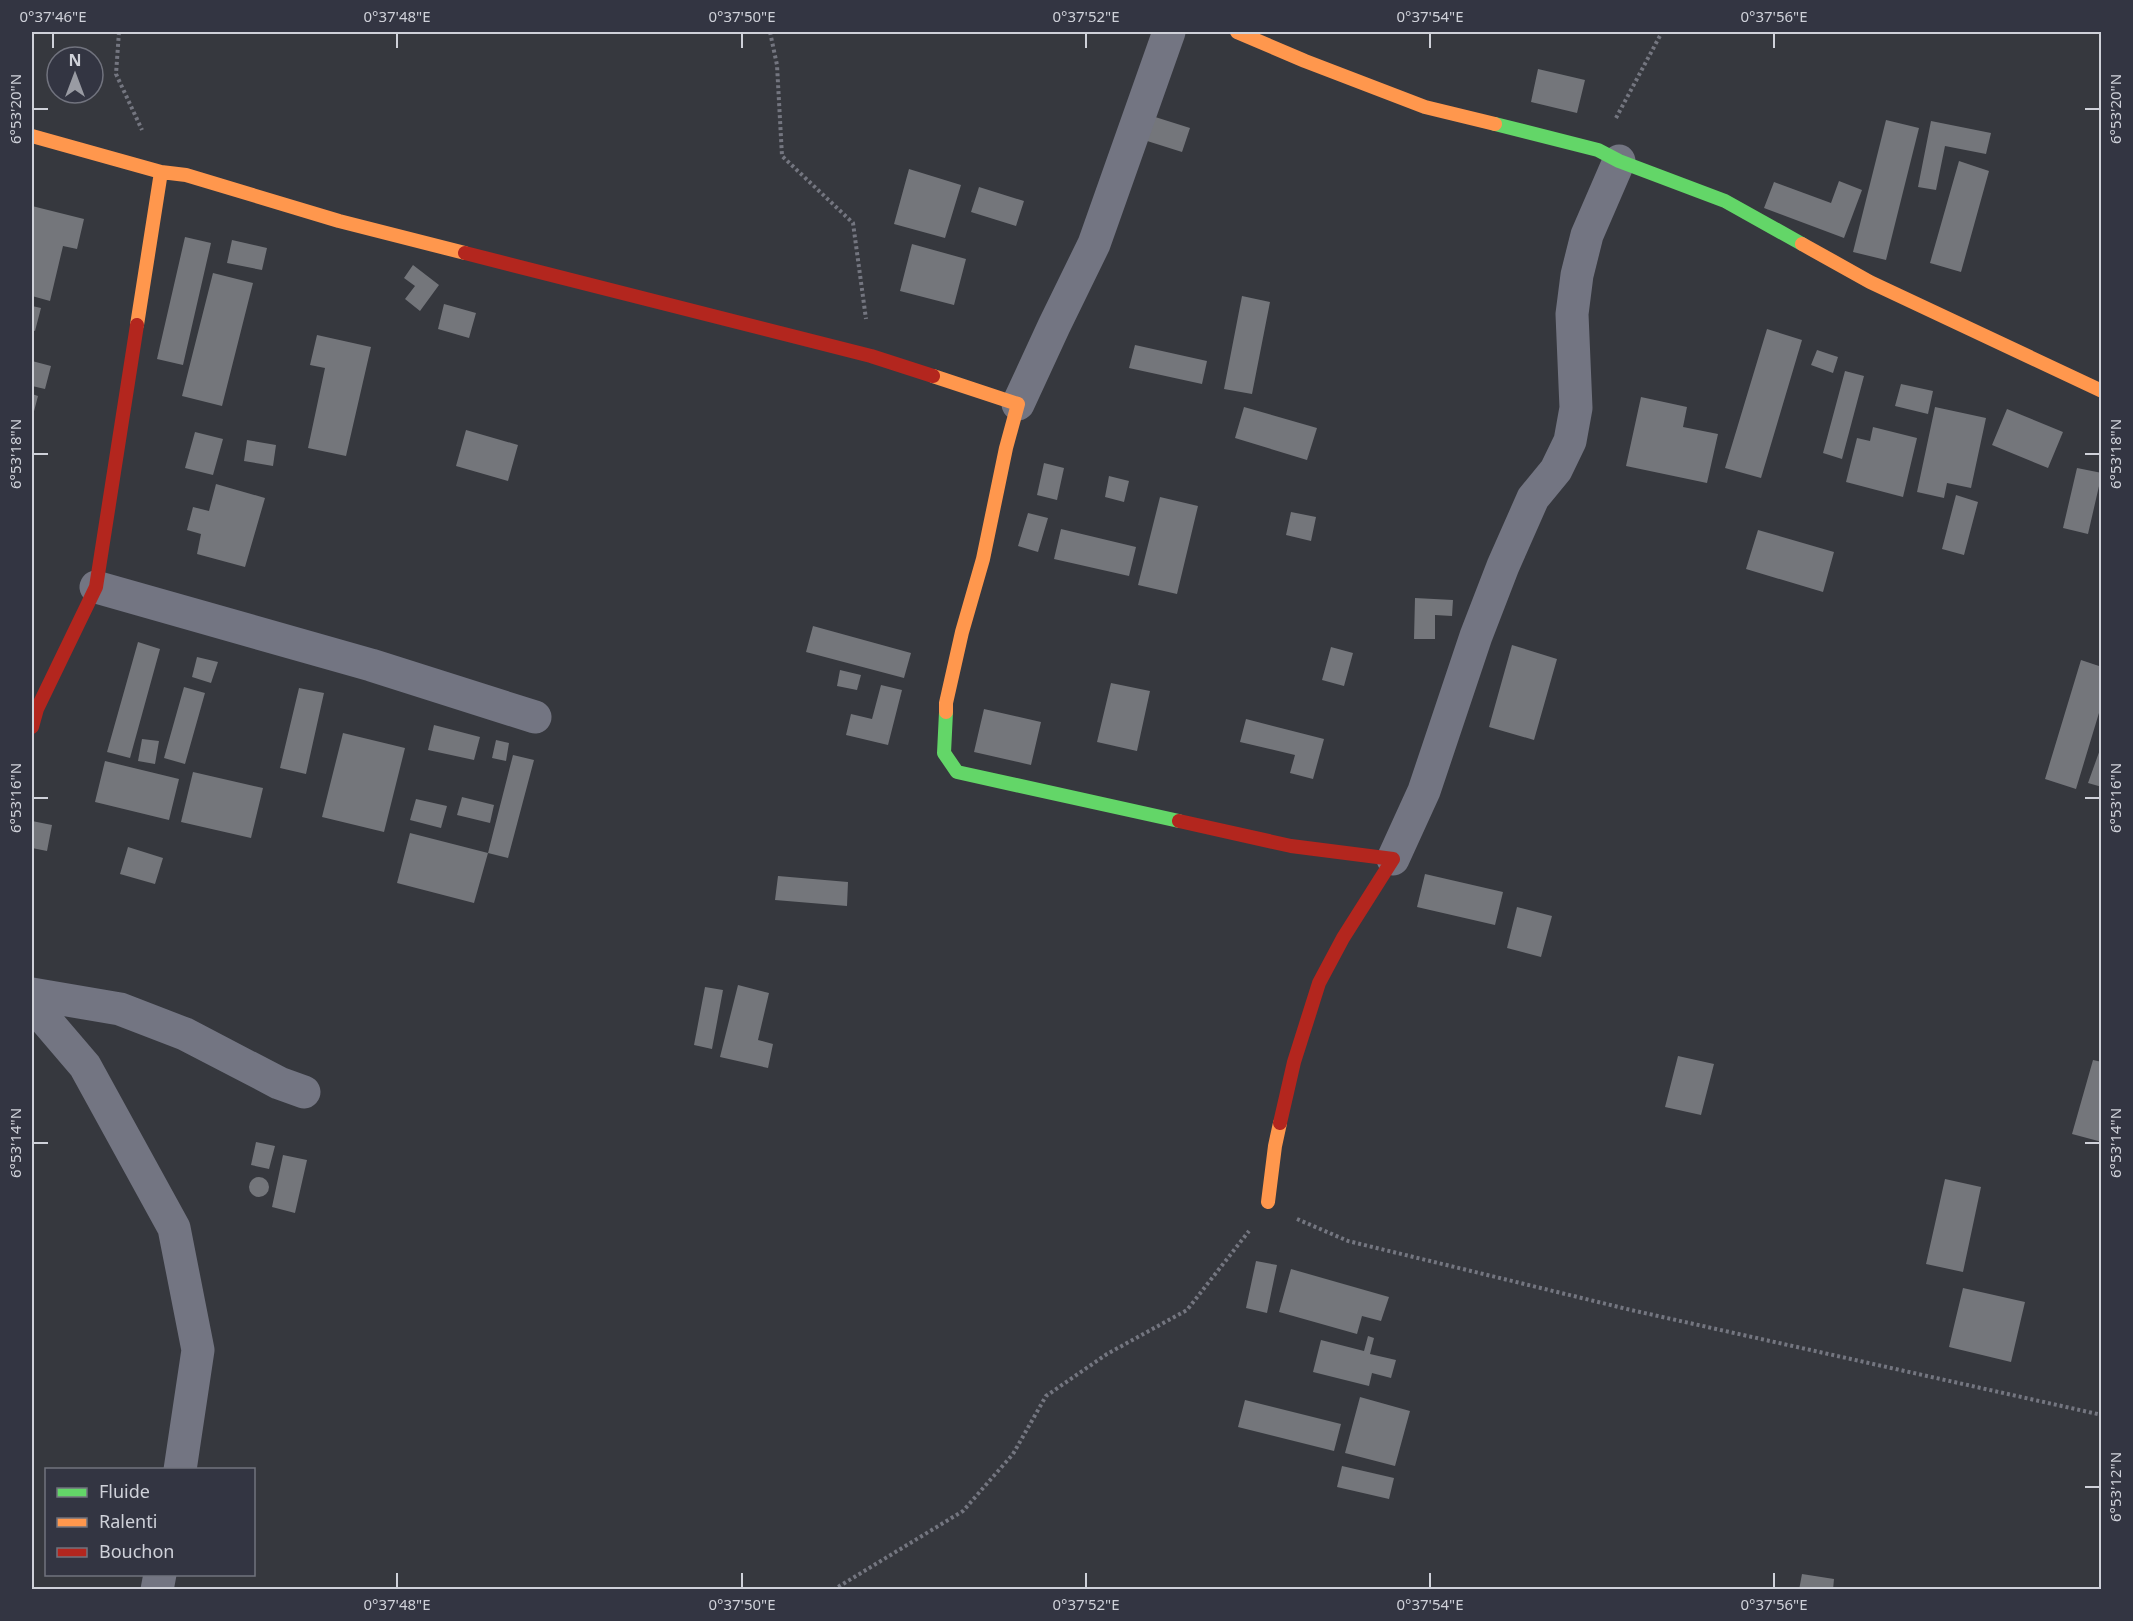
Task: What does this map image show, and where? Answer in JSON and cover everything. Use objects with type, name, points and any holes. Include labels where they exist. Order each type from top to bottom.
[{"type":"street","points":[[1169,32],[1094,244],[1018,404],[1006,448],[983,559],[962,632],[946,703],[944,753],[957,772],[1291,846],[1393,859]]},
{"type":"street","points":[[1237,32],[1425,107],[1609,155],[1725,201],[1870,282],[2102,391]]},
{"type":"street","points":[[32,136],[161,172],[186,176],[339,221],[871,356],[923,371],[1018,404]]},
{"type":"street","points":[[1268,1202],[1275,1146],[1294,1062],[1319,983],[1343,938],[1393,859],[1424,791],[1476,636],[1503,566],[1533,498],[1556,470],[1570,441],[1576,408],[1572,314],[1577,275],[1609,155]]},
{"type":"street","points":[[32,727],[37,709],[96,587],[161,172]]},
{"type":"street","points":[[96,587],[371,665],[535,717]]},
{"type":"street","points":[[32,994],[120,1009],[185,1034],[279,1083],[304,1092]]},
{"type":"street","points":[[32,1004],[85,1066],[174,1228],[198,1350],[180,1468]]},
{"type":"path","points":[[119,32],[116,74],[161,172]]},
{"type":"path","points":[[770,32],[777,65],[782,156],[853,223],[871,356]]},
{"type":"path","points":[[1609,155],[1607,138],[1618,112],[1662,32]]},
{"type":"path","points":[[833,1590],[963,1511],[1013,1454],[1046,1396],[1107,1354],[1187,1310],[1244,1239],[1268,1202],[1295,1218],[1348,1241],[1544,1287],[1630,1310],[2102,1415]]},
{"type":"building","points":[[1538,69],[1585,80],[1577,113],[1531,102]]},
{"type":"building","points":[[1152,116],[1190,128],[1182,152],[1144,140]]},
{"type":"building","points":[[1886,120],[1919,128],[1886,260],[1853,252]]},
{"type":"building","points":[[1931,121],[1991,133],[1986,154],[1945,146],[1936,190],[1918,187]]},
{"type":"building","points":[[1959,161],[1989,171],[1961,272],[1930,263]]},
{"type":"building","points":[[909,169],[961,185],[945,238],[894,224]]},
{"type":"building","points":[[1839,181],[1862,190],[1844,238],[1764,208],[1774,182],[1831,203]]},
{"type":"building","points":[[979,187],[1024,201],[1016,226],[971,212]]},
{"type":"building","points":[[32,206],[84,219],[77,249],[63,246],[50,301],[32,296]]},
{"type":"building","points":[[185,237],[211,243],[183,365],[157,359]]},
{"type":"building","points":[[232,240],[267,248],[262,270],[227,263]]},
{"type":"building","points":[[912,244],[966,259],[954,305],[900,291]]},
{"type":"building","points":[[413,265],[439,285],[420,311],[405,299],[415,286],[404,278]]},
{"type":"building","points":[[213,273],[253,283],[222,406],[182,396]]},
{"type":"building","points":[[1242,296],[1270,302],[1252,394],[1224,389]]},
{"type":"building","points":[[444,304],[476,313],[469,338],[438,329]]},
{"type":"building","points":[[32,306],[41,308],[35,331],[32,330]]},
{"type":"building","points":[[1767,329],[1802,340],[1761,478],[1725,468]]},
{"type":"building","points":[[317,335],[371,347],[346,456],[308,448],[325,368],[310,365]]},
{"type":"building","points":[[1135,345],[1207,361],[1202,384],[1129,368]]},
{"type":"building","points":[[1817,350],[1838,357],[1833,373],[1811,365]]},
{"type":"building","points":[[32,361],[51,366],[45,389],[32,386]]},
{"type":"building","points":[[1845,371],[1864,376],[1842,459],[1823,453]]},
{"type":"building","points":[[1901,384],[1933,391],[1928,414],[1895,406]]},
{"type":"building","points":[[32,394],[38,396],[32,419]]},
{"type":"building","points":[[1641,397],[1687,407],[1683,427],[1718,434],[1707,483],[1626,466]]},
{"type":"building","points":[[1244,407],[1317,428],[1307,460],[1235,438]]},
{"type":"building","points":[[1935,407],[1986,418],[1971,488],[1947,483],[1944,498],[1917,492]]},
{"type":"building","points":[[2007,409],[2063,432],[2048,468],[1992,445]]},
{"type":"building","points":[[1873,427],[1917,438],[1903,497],[1846,482],[1857,438],[1870,441]]},
{"type":"building","points":[[466,430],[518,445],[508,481],[456,466]]},
{"type":"building","points":[[195,432],[223,439],[213,475],[185,468]]},
{"type":"building","points":[[247,440],[276,445],[273,466],[244,461]]},
{"type":"building","points":[[1044,463],[1064,468],[1057,500],[1037,495]]},
{"type":"building","points":[[2077,468],[2102,473],[2088,534],[2063,528]]},
{"type":"building","points":[[1109,476],[1129,481],[1124,502],[1105,497]]},
{"type":"building","points":[[216,484],[265,498],[245,567],[197,554],[201,534],[187,530],[193,507],[209,511]]},
{"type":"building","points":[[1956,495],[1978,502],[1964,555],[1942,549]]},
{"type":"building","points":[[1160,497],[1198,506],[1177,594],[1138,585]]},
{"type":"building","points":[[1291,512],[1316,517],[1311,541],[1286,535]]},
{"type":"building","points":[[1028,513],[1048,518],[1038,552],[1018,546]]},
{"type":"building","points":[[1061,529],[1136,547],[1129,576],[1054,559]]},
{"type":"building","points":[[1758,530],[1834,552],[1823,592],[1746,569]]},
{"type":"building","points":[[1415,598],[1453,600],[1452,616],[1435,615],[1435,639],[1414,639]]},
{"type":"building","points":[[813,626],[911,653],[904,678],[806,652]]},
{"type":"building","points":[[138,642],[160,649],[130,758],[107,752]]},
{"type":"building","points":[[1512,645],[1557,659],[1534,740],[1489,727]]},
{"type":"building","points":[[1331,647],[1353,653],[1344,686],[1322,680]]},
{"type":"building","points":[[197,657],[218,662],[211,683],[192,677]]},
{"type":"building","points":[[2081,660],[2102,667],[2102,703],[2076,789],[2045,779]]},
{"type":"building","points":[[840,670],[861,675],[857,690],[837,686]]},
{"type":"building","points":[[1111,683],[1150,691],[1137,751],[1097,742]]},
{"type":"building","points":[[881,685],[902,690],[888,745],[846,735],[851,714],[872,719]]},
{"type":"building","points":[[184,687],[205,693],[185,764],[164,758]]},
{"type":"building","points":[[299,688],[324,693],[306,774],[280,768]]},
{"type":"building","points":[[984,709],[1041,722],[1031,765],[974,752]]},
{"type":"building","points":[[1246,719],[1324,739],[1313,779],[1290,773],[1295,755],[1240,742]]},
{"type":"building","points":[[434,725],[480,737],[474,760],[428,750]]},
{"type":"building","points":[[343,733],[405,748],[384,832],[322,817]]},
{"type":"building","points":[[142,739],[159,741],[155,764],[138,761]]},
{"type":"building","points":[[496,740],[509,743],[506,761],[492,758]]},
{"type":"building","points":[[2102,744],[2102,787],[2088,783]]},
{"type":"building","points":[[513,755],[534,760],[508,858],[488,853]]},
{"type":"building","points":[[105,761],[179,779],[169,820],[95,802]]},
{"type":"building","points":[[193,772],[263,788],[251,838],[181,822]]},
{"type":"building","points":[[462,797],[494,805],[490,823],[457,815]]},
{"type":"building","points":[[416,799],[447,806],[441,828],[410,820]]},
{"type":"building","points":[[32,821],[52,825],[47,851],[32,848]]},
{"type":"building","points":[[410,833],[488,853],[474,903],[397,883]]},
{"type":"building","points":[[128,847],[163,858],[155,884],[120,874]]},
{"type":"building","points":[[1425,874],[1503,892],[1495,925],[1417,907]]},
{"type":"building","points":[[778,876],[848,882],[847,906],[775,900]]},
{"type":"building","points":[[1517,907],[1552,916],[1541,957],[1507,948]]},
{"type":"building","points":[[738,985],[769,993],[758,1040],[773,1044],[768,1068],[720,1057]]},
{"type":"building","points":[[705,987],[723,990],[712,1049],[694,1045]]},
{"type":"building","points":[[1678,1056],[1714,1064],[1701,1115],[1665,1107]]},
{"type":"building","points":[[2093,1060],[2102,1062],[2102,1142],[2072,1134]]},
{"type":"building","points":[[256,1142],[275,1146],[269,1169],[251,1165]]},
{"type":"building","points":[[283,1155],[307,1160],[295,1213],[272,1207]]},
{"type":"building","points":[[259,1177],[266,1180],[269,1187],[266,1194],[259,1197],[252,1194],[249,1187],[252,1180]]},
{"type":"building","points":[[1945,1179],[1981,1187],[1963,1272],[1926,1264]]},
{"type":"building","points":[[1256,1261],[1277,1265],[1267,1313],[1246,1308]]},
{"type":"building","points":[[1291,1269],[1389,1297],[1381,1321],[1362,1316],[1357,1334],[1279,1312]]},
{"type":"building","points":[[1963,1288],[2025,1302],[2011,1362],[1949,1347]]},
{"type":"building","points":[[1368,1336],[1374,1338],[1370,1354],[1396,1360],[1391,1378],[1372,1373],[1369,1386],[1313,1372],[1321,1340],[1364,1351]]},
{"type":"building","points":[[1360,1397],[1410,1411],[1395,1466],[1345,1453]]},
{"type":"building","points":[[1245,1400],[1341,1424],[1334,1451],[1238,1427]]},
{"type":"building","points":[[1342,1466],[1394,1478],[1389,1499],[1337,1487]]},
{"type":"building","points":[[1802,1574],[1834,1579],[1833,1590],[1799,1590]]},
{"type":"traffic: fast","points":[[1495,124],[1598,150],[1619,161],[1725,201],[1802,244]]},
{"type":"traffic: fast","points":[[946,712],[944,753],[957,772],[1179,821]]},
{"type":"traffic: slow","points":[[1237,32],[1425,107],[1495,124]]},
{"type":"traffic: slow","points":[[32,136],[161,172],[186,175],[339,221],[465,253]]},
{"type":"traffic: slow","points":[[137,325],[161,172]]},
{"type":"traffic: slow","points":[[1802,244],[1870,282],[2102,391]]},
{"type":"traffic: slow","points":[[933,376],[1018,404],[1006,448],[983,559],[962,632],[946,712]]},
{"type":"traffic: slow","points":[[1268,1202],[1280,1123]]},
{"type":"traffic: jam","points":[[465,253],[871,356],[933,376]]},
{"type":"traffic: jam","points":[[32,727],[37,709],[96,587],[137,325]]},
{"type":"traffic: jam","points":[[1179,821],[1291,846],[1393,859],[1343,938],[1319,983],[1294,1062],[1280,1123]]}]
